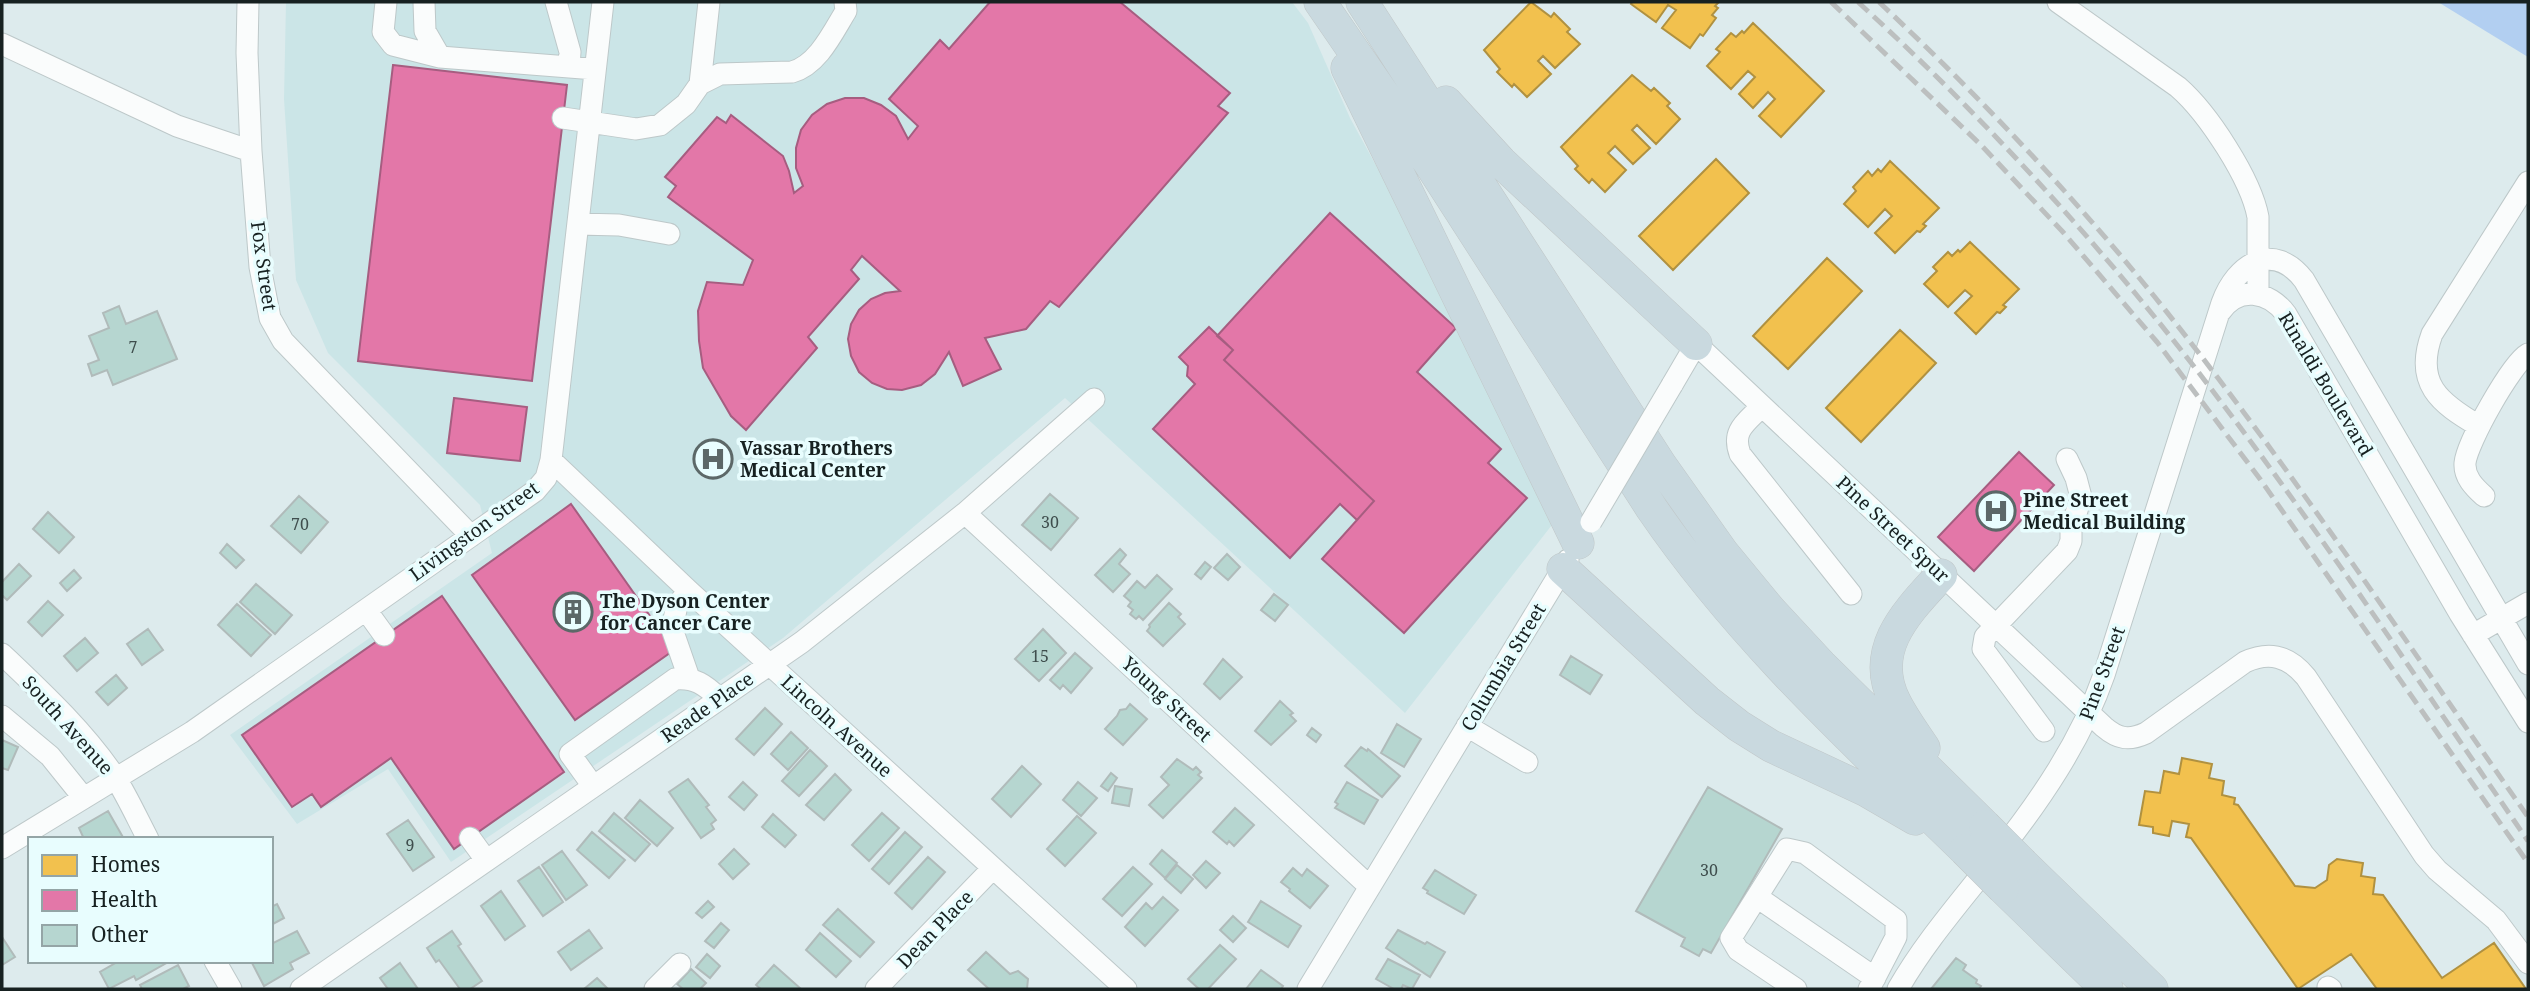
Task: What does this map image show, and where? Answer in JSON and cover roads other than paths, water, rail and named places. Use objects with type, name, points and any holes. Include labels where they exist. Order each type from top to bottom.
[{"type":"highway","points":[[1313,2],[1577,545],[1707,701],[1771,746],[1865,790],[2013,876],[2152,989]]},
{"type":"highway","points":[[1320,2],[1412,136],[1652,509],[1695,569],[1768,656],[1965,850]]},
{"type":"highway","points":[[1363,2],[1485,146],[1696,344]]},
{"type":"highway","points":[[1363,2],[1660,464],[1723,554],[1821,665],[1978,819]]},
{"type":"highway","points":[[1941,575],[1900,622],[1891,642],[1886,674],[1895,702],[1941,773],[1978,819],[2013,876],[2107,989]]},
{"type":"street","name":"Fox Street","points":[[248,2],[251,151],[260,267],[270,318],[283,341],[471,536]]},
{"type":"street","points":[[386,2],[383,32],[393,45],[440,57],[595,69]]},
{"type":"street","points":[[424,2],[425,31],[440,57]]},
{"type":"street","points":[[556,2],[570,52],[569,66]]},
{"type":"street","name":"Livingston Street","points":[[2,848],[192,732],[535,491],[547,478],[603,2]]},
{"type":"street","points":[[700,84],[709,2]]},
{"type":"street","points":[[563,118],[636,129],[660,125],[686,104],[700,84],[720,74],[792,72],[803,69],[824,46],[846,11],[845,2]]},
{"type":"street","points":[[2058,2],[2171,82],[2200,110],[2251,191],[2258,217],[2258,294],[2250,293],[2235,298],[2218,314]]},
{"type":"street","points":[[2,44],[177,126],[251,151]]},
{"type":"street","points":[[2479,426],[2442,402],[2431,385],[2425,366],[2426,351],[2432,334],[2528,182]]},
{"type":"street","points":[[578,224],[619,225],[669,234]]},
{"type":"street","points":[[2218,314],[2235,277],[2245,266],[2258,260]]},
{"type":"street","name":"Rinaldi Boulevard","points":[[2258,260],[2286,264],[2304,280],[2528,664]]},
{"type":"street","name":"Rinaldi Boulevard","points":[[2258,294],[2274,301],[2286,314],[2473,635],[2528,722]]},
{"type":"street","name":"Pine Street","points":[[1898,989],[1934,934],[2028,813],[2089,714],[2108,664],[2218,314]]},
{"type":"street","name":"Columbia Street","points":[[1308,989],[1696,344]]},
{"type":"street","name":"Pine Street Spur","points":[[1696,344],[2112,734],[2120,738],[2137,737],[2245,662],[2265,655],[2287,659],[2306,677],[2424,855],[2437,870],[2496,920],[2528,964]]},
{"type":"street","points":[[2484,496],[2474,488],[2468,477],[2465,465],[2468,452],[2479,426],[2513,369],[2528,354]]},
{"type":"street","name":"Reade Place","points":[[301,989],[802,642],[965,513],[1094,399]]},
{"type":"street","points":[[1762,406],[1738,430],[1735,443],[1740,454],[1851,594]]},
{"type":"street","points":[[2044,731],[1983,649],[1985,637],[2067,551],[2081,496],[2067,459]]},
{"type":"street","name":"Lincoln Avenue","points":[[551,460],[689,591],[1126,989]]},
{"type":"street","name":"Young Street","points":[[965,513],[1370,887]]},
{"type":"street","points":[[689,591],[677,605],[672,629],[689,678]]},
{"type":"street","points":[[2473,635],[2528,603]]},
{"type":"street","points":[[366,610],[384,635]]},
{"type":"street","name":"South Avenue","points":[[2,654],[58,709],[115,777],[147,837]]},
{"type":"street","points":[[593,786],[564,758],[676,680],[689,678],[705,685],[719,698]]},
{"type":"street","points":[[2,716],[50,756],[83,797]]},
{"type":"street","points":[[1467,726],[1527,762]]},
{"type":"street","points":[[470,838],[486,860]]},
{"type":"street","points":[[1758,897],[1872,984],[1896,937],[1896,920],[1805,853],[1787,849],[1731,938],[1738,950],[1796,989]]},
{"type":"street","name":"Dean Place","points":[[876,989],[993,868]]},
{"type":"street","points":[[216,963],[231,989]]},
{"type":"street","points":[[655,989],[680,964]]},
{"type":"water","points":[[2438,2],[2528,2],[2528,57]]},
{"type":"railway","points":[[1831,2],[1981,145],[2062,231],[2157,342],[2260,479],[2528,863]]},
{"type":"railway","points":[[1858,2],[1945,85],[2029,172],[2109,262],[2185,355],[2318,534],[2528,841]]},
{"type":"railway","points":[[1879,2],[2022,144],[2154,296],[2299,488],[2528,817]]},
{"type":"place","name":"Vassar Brothers Medical Center","points":[[713,459]]},
{"type":"place","name":"Pine Street Medical Building","points":[[1996,511]]},
{"type":"place","name":"The Dyson Center for Cancer Care","points":[[573,612]]}]
